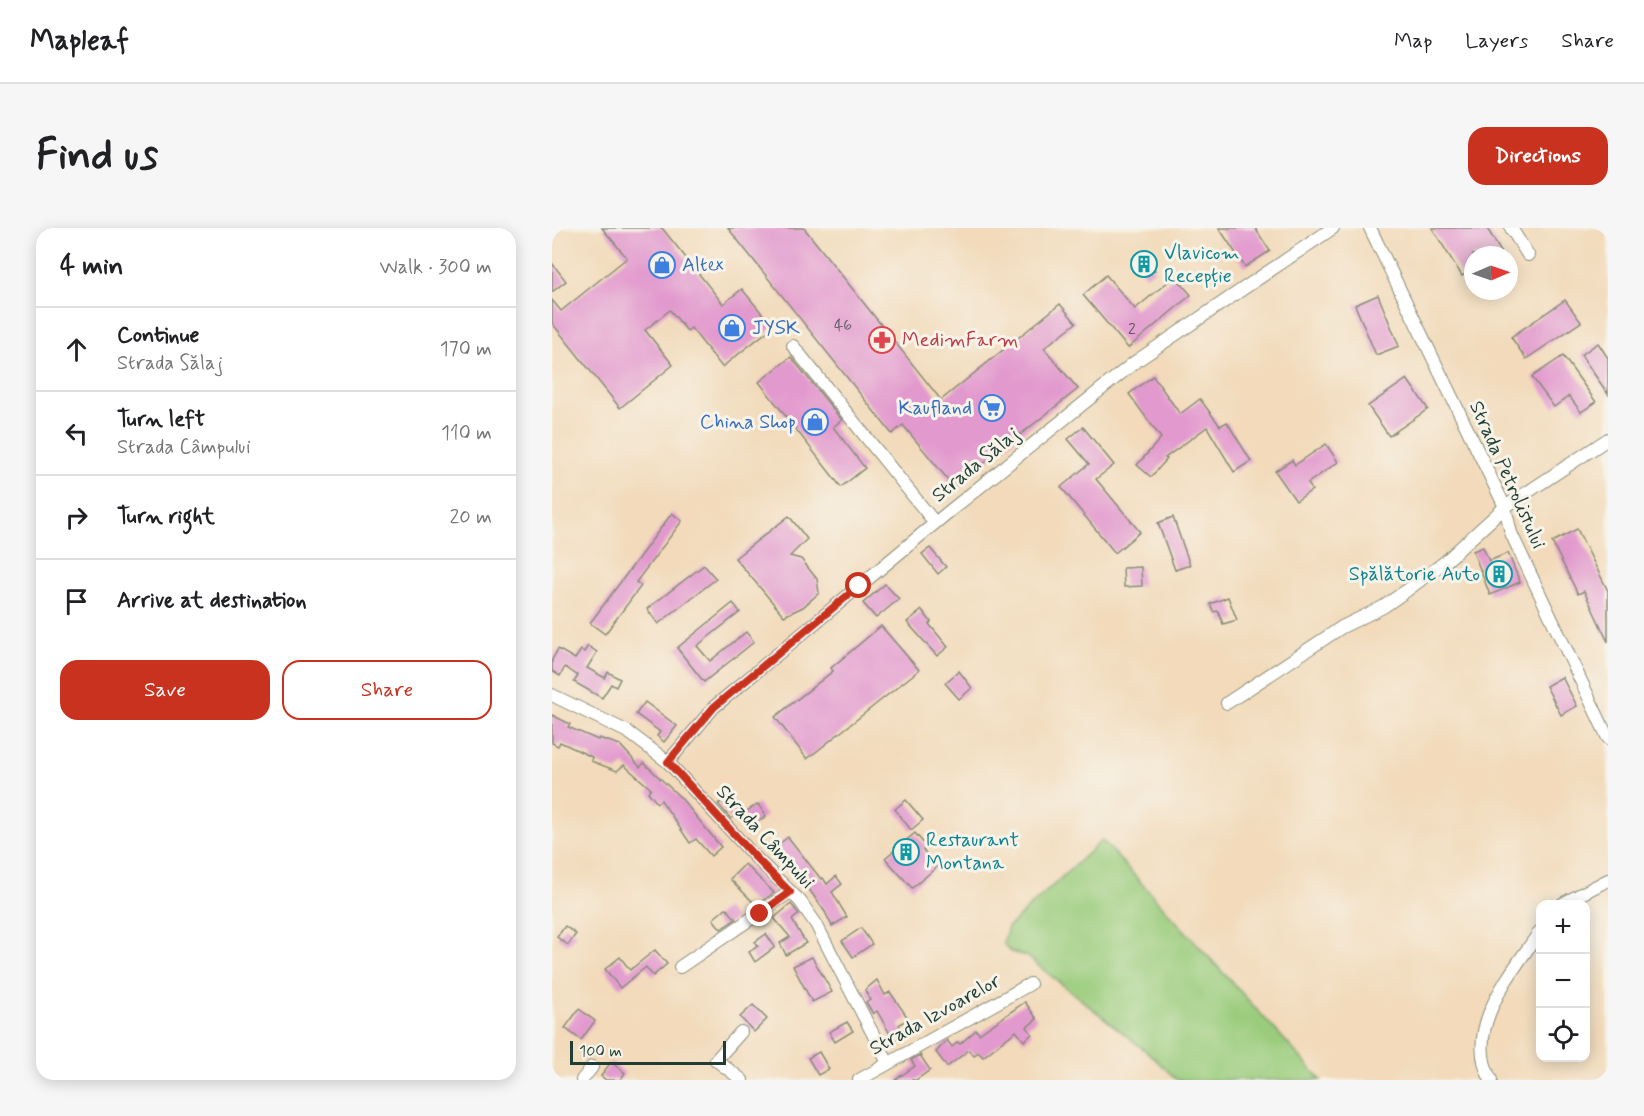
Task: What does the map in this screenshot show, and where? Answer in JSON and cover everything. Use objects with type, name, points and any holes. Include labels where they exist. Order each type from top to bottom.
[{"type":"street","points":[[1312,243],[1315,228]]},
{"type":"street","name":"Strada Sălaj","points":[[668,762],[714,707],[935,523],[1135,362],[1333,228]]},
{"type":"street","name":"Strada Petrolistului","points":[[1370,228],[1505,507],[1511,533],[1608,738]]},
{"type":"street","points":[[1511,228],[1528,255]]},
{"type":"street","points":[[794,346],[935,523]]},
{"type":"street","points":[[1227,703],[1342,627],[1383,607],[1446,561],[1505,507],[1608,439]]},
{"type":"street","name":"Strada Câmpului","points":[[552,695],[628,732],[668,762],[790,892],[816,924],[888,1063]]},
{"type":"street","points":[[1570,900],[1608,880]]},
{"type":"street","points":[[681,967],[790,892]]},
{"type":"street","points":[[1491,1080],[1483,1060],[1484,1023],[1536,938]]},
{"type":"street","name":"Strada Izvoarelor","points":[[859,1080],[1030,984]]},
{"type":"street","points":[[741,1032],[716,1060],[742,1080]]},
{"type":"street","points":[[582,1080],[592,1067]]},
{"type":"green space","points":[[1102,840],[1321,1080],[1177,1080],[1152,1056],[1026,956],[1011,952],[1003,943],[1008,927]]},
{"type":"building","points":[[602,228],[662,228],[723,304],[742,289],[773,327],[722,367],[691,328],[687,331],[670,310],[645,330],[673,365],[620,408],[552,323],[552,300],[561,311],[627,258]]},
{"type":"building","points":[[728,228],[804,228],[941,400],[1060,304],[1076,323],[1044,348],[1078,389],[954,487],[903,425],[892,434]]},
{"type":"building","points":[[1219,228],[1255,228],[1270,251],[1245,267]]},
{"type":"building","points":[[1432,228],[1487,228],[1498,246],[1464,246],[1464,275],[1462,276]]},
{"type":"building","name":"Vlavicom Recepție","points":[[1142,252],[1155,270],[1146,276],[1133,259]]},
{"type":"building","points":[[552,263],[566,281],[552,292]]},
{"type":"building","points":[[1106,275],[1135,309],[1175,276],[1191,295],[1128,348],[1083,295]]},
{"type":"building","points":[[1378,295],[1399,346],[1376,355],[1355,305]]},
{"type":"building","points":[[1565,300],[1581,322],[1526,359],[1511,337]]},
{"type":"building","points":[[1598,343],[1608,358],[1608,394],[1581,355]]},
{"type":"building","points":[[1563,356],[1596,402],[1581,412],[1569,396],[1554,407],[1532,377]]},
{"type":"building","name":"China Shop","points":[[791,357],[842,420],[833,427],[865,468],[841,487],[759,382]]},
{"type":"building","points":[[1153,376],[1180,414],[1200,399],[1220,426],[1227,422],[1251,461],[1234,472],[1207,427],[1165,458],[1167,459],[1151,477],[1137,465],[1161,438],[1129,394]]},
{"type":"building","points":[[1407,379],[1428,409],[1389,436],[1368,406]]},
{"type":"building","points":[[1083,427],[1114,465],[1096,479],[1140,532],[1115,553],[1061,487],[1089,464],[1068,439]]},
{"type":"building","points":[[1326,444],[1338,462],[1308,483],[1312,490],[1296,501],[1275,471],[1292,460],[1295,465]]},
{"type":"building","points":[[672,513],[682,521],[636,582],[641,586],[605,634],[590,623]]},
{"type":"building","points":[[789,516],[807,539],[790,556],[801,559],[817,579],[819,593],[803,607],[784,616],[735,558]]},
{"type":"building","points":[[1173,517],[1190,565],[1175,570],[1158,523]]},
{"type":"building","points":[[1577,529],[1608,591],[1608,642],[1584,591],[1578,594],[1552,542]]},
{"type":"building","name":"Spălătorie Auto","points":[[1483,547],[1489,561],[1508,553],[1520,582],[1490,595],[1473,551]]},
{"type":"building","points":[[930,548],[946,567],[938,574],[922,554]]},
{"type":"building","points":[[704,565],[716,579],[658,624],[647,609]]},
{"type":"building","points":[[1141,567],[1142,586],[1124,587],[1123,568]]},
{"type":"building","points":[[885,584],[899,599],[876,618],[863,603]]},
{"type":"building","points":[[1228,597],[1237,620],[1223,624],[1218,611],[1214,612],[1210,604]]},
{"type":"building","points":[[733,603],[740,612],[697,646],[710,661],[746,632],[754,642],[704,682],[677,648]]},
{"type":"building","points":[[922,610],[931,622],[929,624],[948,647],[937,656],[907,622]]},
{"type":"building","points":[[881,626],[919,670],[807,759],[775,717],[833,671],[831,668]]},
{"type":"building","points":[[588,646],[597,652],[587,668],[605,678],[608,672],[620,679],[616,687],[611,684],[602,698],[574,682],[578,676],[565,667],[560,676],[552,671],[552,660],[558,649],[575,659],[581,650],[584,652]]},
{"type":"building","points":[[959,671],[972,688],[959,699],[945,683]]},
{"type":"building","points":[[1562,677],[1577,706],[1561,715],[1546,686]]},
{"type":"building","points":[[645,702],[677,726],[664,742],[657,736],[660,732],[636,714]]},
{"type":"building","points":[[552,715],[570,724],[568,727],[598,740],[599,738],[620,745],[640,767],[644,763],[681,798],[721,847],[711,856],[696,839],[690,843],[661,800],[657,803],[648,792],[651,789],[624,765],[617,771],[591,761],[592,757],[560,742],[558,746],[552,743]]},
{"type":"building","points":[[729,797],[740,812],[731,819],[718,804]]},
{"type":"building","points":[[906,800],[923,820],[911,830],[895,809]]},
{"type":"building","points":[[758,804],[766,816],[750,827],[742,814]]},
{"type":"building","points":[[915,833],[926,846],[923,850],[937,867],[912,888],[885,858]]},
{"type":"building","points":[[788,837],[821,879],[823,878],[827,884],[836,876],[842,884],[832,892],[847,917],[832,926],[825,912],[788,859],[781,864],[770,851]]},
{"type":"building","points":[[745,864],[774,893],[756,905],[730,879]]},
{"type":"building","points":[[791,904],[799,914],[792,920],[806,943],[786,955],[780,943],[790,937],[774,918]]},
{"type":"building","points":[[726,908],[736,919],[721,929],[713,919]]},
{"type":"building","points":[[565,926],[576,934],[568,945],[557,937]]},
{"type":"building","points":[[861,928],[872,944],[853,957],[842,941]]},
{"type":"building","points":[[766,934],[775,947],[755,962],[749,952],[758,946],[755,942]]},
{"type":"building","points":[[655,950],[667,964],[653,976],[646,967],[620,988],[605,969],[620,957],[630,970]]},
{"type":"building","points":[[812,957],[832,992],[812,1002],[793,966]]},
{"type":"building","points":[[877,980],[885,995],[890,992],[908,1018],[899,1025],[904,1035],[894,1041],[877,1011],[873,1014],[866,1002],[870,1000],[865,990]]},
{"type":"building","points":[[1025,1002],[1037,1019],[1027,1027],[1032,1034],[1024,1041],[1016,1031],[983,1057],[978,1052],[974,1056],[969,1050],[947,1067],[936,1052],[947,1040],[952,1047],[958,1042],[960,1044],[976,1030],[979,1034]]},
{"type":"building","points":[[753,1005],[767,1019],[754,1032],[740,1017]]},
{"type":"building","points":[[579,1009],[595,1021],[581,1040],[565,1028]]},
{"type":"building","points":[[847,1022],[853,1031],[835,1042],[829,1032]]},
{"type":"building","points":[[819,1052],[829,1069],[818,1075],[808,1058]]},
{"type":"building","points":[[920,1055],[930,1070],[916,1080],[895,1080],[915,1066],[911,1060]]},
{"type":"building","points":[[611,1062],[625,1073],[620,1080],[606,1080],[601,1076]]},
{"type":"place","name":"Vlavicom Recepție","points":[[1144,264]]},
{"type":"place","name":"Altex","points":[[662,265]]},
{"type":"place","name":"JYSK","points":[[732,328]]},
{"type":"place","name":"MedimFarm","points":[[882,340]]},
{"type":"place","name":"Kaufland","points":[[992,408]]},
{"type":"place","name":"China Shop","points":[[815,422]]},
{"type":"place","name":"Spălătorie Auto","points":[[1499,574]]},
{"type":"place","name":"Restaurant Montana","points":[[906,852]]},
{"type":"route","points":[[760,914],[790,892],[668,762],[707,712],[859,586]]}]
